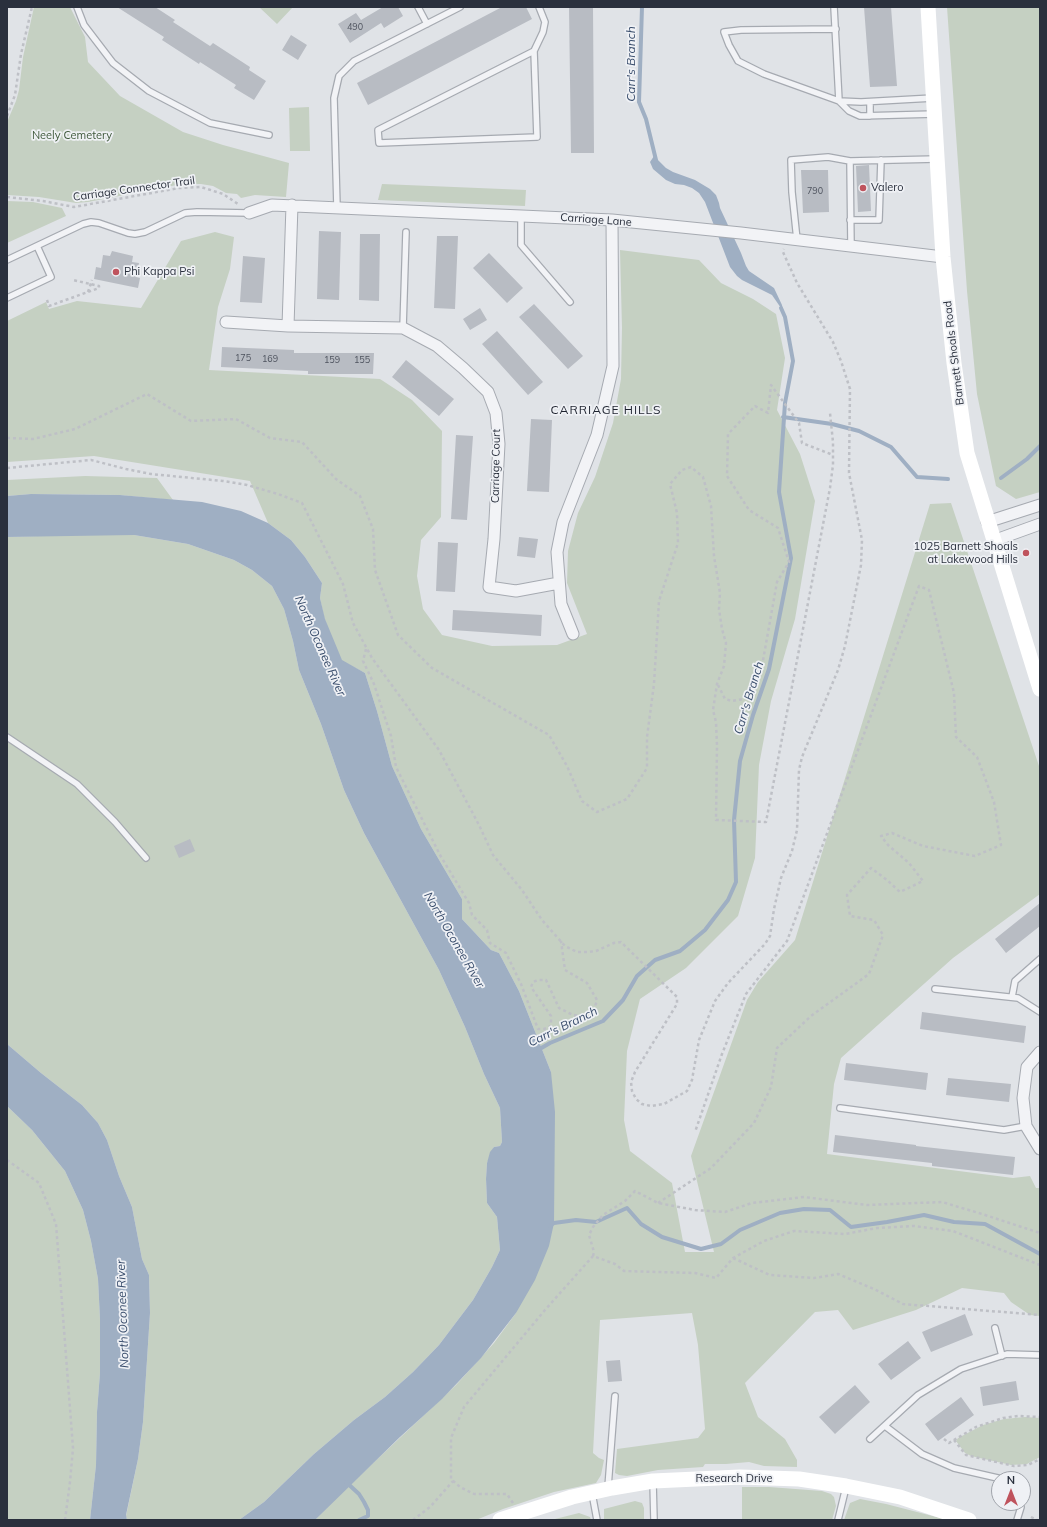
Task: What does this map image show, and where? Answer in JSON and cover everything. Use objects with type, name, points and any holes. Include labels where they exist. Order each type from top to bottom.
[{"type":"main road","name":"Barnett Shoals Road","points":[[928,7],[943,257],[954,363],[967,453],[987,522],[1040,689]]},
{"type":"main road","name":"Research Drive","points":[[500,1520],[520,1512],[572,1497],[608,1489],[653,1481],[740,1477],[799,1480],[846,1486],[900,1497],[969,1520]]},
{"type":"street","name":"Carriage Lane","points":[[249,213],[272,204],[612,220],[785,238],[943,257]]},
{"type":"street","points":[[288,326],[292,205]]},
{"type":"street","points":[[573,634],[562,604],[557,552],[562,522],[597,436],[613,366],[612,220]]},
{"type":"street","name":"Carriage Court","points":[[226,322],[288,326],[403,328],[437,346],[488,392],[496,413],[499,444],[494,539],[489,587],[516,590],[559,583]]},
{"type":"street","points":[[987,522],[1040,506]]},
{"type":"street","points":[[993,541],[1040,524]]},
{"type":"street","points":[[1040,1052],[1028,1068],[1024,1098],[1026,1126],[1040,1150]]},
{"type":"lane","points":[[77,7],[84,25],[113,64],[149,91],[210,123],[268,135]]},
{"type":"lane","points":[[418,7],[427,24]]},
{"type":"lane","points":[[337,207],[334,98],[339,76],[354,61],[460,7]]},
{"type":"lane","points":[[534,51],[378,130],[379,142],[537,137],[534,51],[543,32],[544,22],[538,7]]},
{"type":"lane","points":[[834,7],[839,101],[849,111],[860,116],[935,114]]},
{"type":"lane","points":[[836,29],[741,30],[724,32],[738,61],[764,74],[839,101],[870,102],[934,98]]},
{"type":"lane","points":[[870,102],[870,116]]},
{"type":"lane","points":[[797,240],[792,192],[791,160],[828,157],[850,160],[938,160]]},
{"type":"lane","points":[[850,160],[851,246]]},
{"type":"lane","points":[[850,220],[879,220],[881,160]]},
{"type":"lane","points":[[7,260],[83,224],[91,222],[135,234],[145,232],[184,213],[249,213]]},
{"type":"lane","points":[[521,215],[521,245],[570,302]]},
{"type":"lane","points":[[403,328],[406,232]]},
{"type":"lane","points":[[7,298],[51,278],[37,246]]},
{"type":"lane","points":[[7,737],[77,784],[115,822],[146,858]]},
{"type":"lane","points":[[1012,997],[1015,981],[1040,959]]},
{"type":"lane","points":[[935,989],[1018,998],[1040,1012]]},
{"type":"lane","points":[[840,1108],[1004,1130],[1026,1126]]},
{"type":"lane","points":[[995,1328],[1002,1356]]},
{"type":"lane","points":[[870,1439],[918,1395],[961,1369],[1007,1354],[1040,1355]]},
{"type":"lane","points":[[608,1489],[615,1396]]},
{"type":"lane","points":[[885,1426],[922,1454],[954,1468],[991,1476]]},
{"type":"lane","points":[[653,1481],[654,1520]]},
{"type":"lane","points":[[838,1520],[846,1486]]},
{"type":"lane","points":[[592,1492],[597,1520]]},
{"type":"path","points":[[7,116],[15,95],[21,54],[32,7]]},
{"type":"path","name":"Carriage Connector Trail","points":[[7,198],[42,200],[74,207],[179,188],[202,187],[223,194],[236,202]]},
{"type":"path","points":[[7,468],[91,460],[151,474],[223,481],[247,485],[302,502],[344,584],[353,623],[366,648],[439,750],[479,825],[493,855],[522,890],[542,920],[560,941],[577,952],[596,951],[614,943],[621,942],[677,997],[677,1004],[635,1072],[631,1082],[632,1090],[636,1098],[642,1104],[650,1106],[664,1104],[687,1090],[692,1080],[699,1040],[715,1001],[728,983],[766,944],[770,936],[781,878],[792,851],[797,830],[799,770],[802,757],[838,670],[846,646],[861,565],[862,540],[849,473],[848,456],[850,389],[833,342],[797,283],[783,252],[785,238]]},
{"type":"path","points":[[46,300],[49,306],[99,288],[99,286],[72,280]]},
{"type":"path","points":[[88,292],[92,280]]},
{"type":"path","points":[[717,684],[726,699],[732,701],[743,699],[762,666],[777,582],[789,562],[778,528],[749,510],[727,476],[728,434],[755,406],[768,413],[771,385],[799,423],[802,443],[833,455]]},
{"type":"path","points":[[7,438],[33,439],[75,429],[147,394],[191,421],[236,419],[270,438],[302,442],[336,479],[360,496],[373,529],[375,570],[398,635],[432,668],[548,735],[567,766],[582,801],[597,812],[627,799],[647,768],[647,737],[654,684],[659,601],[678,543],[677,513],[670,484],[682,470],[691,467],[703,477],[711,506],[714,556],[720,593],[719,609],[726,643],[724,666],[717,684],[713,710],[716,722],[717,746],[716,820],[766,822],[830,488],[833,455],[830,413]]},
{"type":"path","points":[[658,1204],[711,1168],[754,1123],[771,1087],[777,1048],[810,1016],[869,974],[883,936],[874,920],[850,916],[847,895],[871,868],[900,892],[923,881],[909,863],[888,845],[881,836],[892,833],[923,846],[975,856],[1001,845],[994,802],[977,757],[956,737],[954,693],[929,590],[919,586],[787,941],[746,994],[722,1054],[695,1132]]},
{"type":"path","points":[[366,648],[363,661],[374,684],[391,736],[396,767],[440,855],[469,903],[472,915],[487,930],[490,943],[506,953],[521,984],[538,1029],[544,1029],[551,1026],[551,1016],[531,987],[533,982],[538,980],[546,980],[559,1008],[573,1015],[592,1017],[597,1000],[587,983],[566,970],[560,941]]},
{"type":"path","points":[[7,1160],[39,1183],[56,1224],[73,1448],[65,1520]]},
{"type":"path","points":[[520,1512],[507,1494],[474,1494],[460,1487],[453,1480],[451,1480],[451,1438],[464,1407],[545,1310],[593,1256],[594,1252],[589,1235],[593,1227],[603,1215],[625,1201],[635,1191],[658,1204],[695,1210],[725,1212],[752,1204],[804,1197],[867,1204],[942,1202],[1040,1233]]},
{"type":"path","points":[[593,1256],[615,1264],[624,1271],[695,1274],[716,1278],[733,1258],[764,1241],[794,1231],[845,1234],[877,1228],[914,1226],[953,1231],[1040,1265]]},
{"type":"path","points":[[733,1258],[770,1274],[814,1278],[838,1274],[874,1289],[903,1304],[1040,1315]]},
{"type":"path","points":[[944,1439],[949,1443],[971,1429],[994,1420],[1018,1416],[1040,1416]]},
{"type":"path","points":[[954,1440],[966,1455],[1014,1466],[1028,1465],[1040,1458]]},
{"type":"path","points":[[413,1520],[430,1507],[453,1480]]},
{"type":"path","points":[[1031,1517],[1037,1520]]},
{"type":"green space","name":"Neely Cemetery","points":[[34,7],[70,7],[85,37],[88,62],[120,96],[183,132],[223,145],[289,163],[286,197],[255,195],[241,198],[237,194],[226,193],[213,186],[201,184],[182,184],[76,203],[39,197],[7,195],[7,122],[19,90],[23,57]]},
{"type":"green space","points":[[259,7],[293,7],[277,24]]},
{"type":"green space","points":[[947,7],[1040,7],[1040,492],[1016,499],[996,486],[977,394],[967,291]]},
{"type":"green space","points":[[309,107],[310,151],[290,151],[289,108]]},
{"type":"green space","points":[[382,184],[526,190],[525,206],[378,200]]},
{"type":"green space","points":[[7,201],[33,202],[62,208],[66,216],[7,243]]},
{"type":"green space","points":[[215,232],[234,237],[230,269],[218,307],[209,370],[380,379],[412,400],[442,431],[441,517],[421,540],[417,576],[423,609],[442,635],[492,646],[557,645],[587,634],[567,583],[568,551],[578,513],[595,477],[613,423],[621,379],[622,328],[620,250],[699,260],[721,283],[753,299],[776,314],[785,358],[777,410],[800,454],[815,501],[795,619],[771,701],[759,765],[755,858],[738,916],[686,968],[640,999],[627,1051],[624,1120],[630,1151],[672,1183],[685,1252],[714,1252],[691,1156],[747,1000],[758,982],[795,940],[930,504],[951,503],[1040,769],[1040,894],[953,958],[841,1058],[834,1084],[827,1154],[1013,1178],[1030,1176],[1036,1188],[1040,1188],[1040,1316],[1030,1315],[1011,1302],[1004,1293],[962,1288],[916,1310],[853,1330],[838,1310],[815,1312],[745,1383],[758,1417],[785,1439],[797,1460],[797,1467],[764,1466],[749,1462],[705,1464],[703,1467],[658,1470],[627,1476],[615,1473],[617,1449],[698,1438],[705,1429],[698,1345],[692,1313],[600,1320],[593,1453],[604,1460],[601,1475],[596,1483],[554,1492],[503,1509],[476,1520],[315,1520],[336,1498],[456,1385],[494,1343],[516,1313],[551,1072],[519,991],[499,953],[491,950],[462,919],[462,899],[421,829],[392,766],[365,673],[342,661],[331,637],[324,617],[320,598],[322,583],[305,557],[291,540],[268,523],[250,481],[94,456],[7,462],[7,321],[46,302],[49,309],[77,301],[141,308],[181,241]]},
{"type":"green space","points":[[85,476],[157,478],[173,500],[120,495],[31,494],[7,496],[7,480]]},
{"type":"green space","points":[[134,535],[188,544],[234,560],[252,570],[272,586],[284,609],[299,670],[321,724],[344,790],[364,833],[439,970],[500,1108],[502,1142],[500,1146],[494,1147],[487,1163],[486,1179],[487,1203],[497,1217],[500,1250],[473,1300],[439,1345],[413,1372],[385,1397],[354,1420],[314,1454],[264,1502],[239,1520],[127,1520],[126,1516],[138,1459],[143,1422],[150,1313],[149,1275],[142,1259],[132,1207],[119,1176],[107,1140],[98,1123],[82,1105],[7,1044],[7,537]]},
{"type":"green space","points":[[7,1106],[32,1130],[65,1171],[83,1210],[91,1241],[98,1279],[100,1373],[97,1412],[96,1465],[90,1520],[7,1520]]},
{"type":"green space","points":[[1025,1417],[1040,1418],[1040,1457],[1027,1464],[1011,1465],[971,1456],[965,1453],[956,1441],[958,1438],[983,1425],[1004,1419]]},
{"type":"green space","points":[[742,1487],[769,1487],[822,1491],[831,1494],[834,1497],[836,1506],[832,1520],[742,1520]]},
{"type":"green space","points":[[860,1499],[948,1520],[844,1520],[850,1503]]},
{"type":"green space","points":[[635,1501],[642,1503],[644,1508],[644,1520],[604,1520],[604,1509]]},
{"type":"green space","points":[[579,1513],[590,1517],[591,1520],[551,1520]]},
{"type":"water","points":[[654,156],[666,168],[695,180],[710,189],[716,195],[720,208],[746,266],[749,271],[774,288],[782,305],[783,311],[772,295],[737,276],[730,267],[705,202],[699,193],[692,188],[666,180],[653,169],[650,162]]},
{"type":"water","name":"North Oconee River","points":[[31,494],[120,495],[202,502],[241,511],[268,523],[291,540],[305,557],[322,583],[320,598],[325,619],[342,660],[365,673],[392,766],[421,829],[462,899],[462,919],[491,950],[499,953],[519,991],[551,1072],[555,1112],[554,1223],[549,1246],[535,1280],[516,1313],[481,1358],[442,1399],[400,1437],[315,1520],[239,1520],[264,1502],[314,1454],[354,1420],[385,1397],[413,1372],[439,1345],[473,1300],[500,1250],[497,1217],[487,1203],[486,1179],[487,1163],[490,1152],[494,1147],[500,1146],[502,1142],[500,1108],[439,970],[364,833],[344,790],[321,724],[299,670],[284,609],[272,586],[252,570],[234,560],[188,544],[134,535],[7,537],[7,496]]},
{"type":"water","name":"North Oconee River","points":[[7,1044],[82,1105],[98,1123],[107,1140],[119,1176],[132,1207],[142,1259],[149,1275],[150,1313],[143,1422],[138,1459],[126,1515],[127,1520],[90,1520],[96,1465],[97,1412],[100,1373],[98,1279],[91,1241],[83,1210],[65,1171],[32,1130],[7,1106]]},
{"type":"building","points":[[117,7],[155,7],[175,20],[173,22],[210,46],[213,43],[250,67],[249,70],[266,81],[254,100],[234,88],[236,85],[200,62],[199,64],[162,40],[164,37]]},
{"type":"building","points":[[383,7],[398,7],[403,16],[384,28],[381,23],[350,43],[338,24],[356,13],[361,20]]},
{"type":"building","points":[[502,7],[526,7],[532,19],[368,105],[357,83]]},
{"type":"building","points":[[569,7],[593,7],[594,153],[571,153]]},
{"type":"building","points":[[864,7],[891,7],[897,86],[870,87]]},
{"type":"building","points":[[291,35],[307,45],[298,60],[282,50]]},
{"type":"building","name":"Valero","points":[[869,165],[871,211],[858,212],[856,166]]},
{"type":"building","points":[[801,170],[828,170],[829,212],[803,213]]},
{"type":"building","points":[[319,231],[341,232],[339,300],[317,299]]},
{"type":"building","points":[[360,234],[380,234],[379,301],[359,300]]},
{"type":"building","points":[[437,236],[458,236],[455,309],[434,308]]},
{"type":"building","name":"Phi Kappa Psi","points":[[112,251],[133,256],[132,262],[139,263],[136,277],[140,278],[138,288],[94,279],[96,267],[101,268],[103,255],[110,256]]},
{"type":"building","points":[[489,253],[523,288],[507,303],[473,268]]},
{"type":"building","points":[[243,256],[265,258],[262,303],[240,302]]},
{"type":"building","points":[[534,304],[583,356],[568,369],[519,317]]},
{"type":"building","points":[[480,308],[487,320],[470,330],[463,319]]},
{"type":"building","points":[[497,331],[543,382],[528,395],[482,344]]},
{"type":"building","points":[[222,347],[294,350],[294,353],[374,353],[373,374],[308,374],[308,371],[221,367]]},
{"type":"building","points":[[406,360],[454,399],[439,416],[392,377]]},
{"type":"building","points":[[531,419],[552,420],[549,492],[527,491]]},
{"type":"building","points":[[456,435],[473,436],[467,520],[451,519]]},
{"type":"building","points":[[519,537],[538,539],[535,558],[517,556]]},
{"type":"building","points":[[438,542],[458,543],[455,592],[436,591]]},
{"type":"building","points":[[453,610],[542,615],[541,636],[452,630]]},
{"type":"building","points":[[190,839],[195,851],[179,858],[174,846]]},
{"type":"building","points":[[1040,903],[1040,926],[1006,953],[995,939]]},
{"type":"building","points":[[922,1012],[1026,1026],[1024,1043],[920,1029]]},
{"type":"building","points":[[846,1063],[928,1073],[926,1090],[844,1080]]},
{"type":"building","points":[[948,1078],[1011,1084],[1009,1102],[946,1095]]},
{"type":"building","points":[[835,1135],[1015,1157],[1013,1175],[932,1166],[932,1163],[833,1152]]},
{"type":"building","points":[[965,1314],[973,1335],[931,1352],[922,1332]]},
{"type":"building","points":[[908,1341],[921,1358],[891,1380],[878,1364]]},
{"type":"building","points":[[620,1360],[622,1381],[608,1382],[606,1361]]},
{"type":"building","points":[[1016,1381],[1019,1400],[983,1406],[980,1387]]},
{"type":"building","points":[[855,1385],[870,1402],[835,1434],[819,1417]]},
{"type":"building","points":[[961,1397],[974,1415],[938,1441],[925,1424]]},
{"type":"waterway","name":"Carr's Branch","points":[[642,7],[639,102],[646,119],[656,160]]},
{"type":"waterway","name":"Carr's Branch","points":[[538,1050],[550,1043],[603,1021],[623,1000],[637,976],[655,960],[680,951],[705,930],[728,900],[736,882],[734,820],[740,761],[753,715],[769,669],[791,558],[779,492],[785,403],[793,361],[785,317],[781,308]]},
{"type":"waterway","points":[[783,417],[832,424],[859,431],[891,447],[917,477],[948,479]]},
{"type":"waterway","points":[[1001,478],[1027,459],[1040,446]]},
{"type":"waterway","points":[[550,1226],[554,1223],[576,1220],[596,1222],[627,1208],[641,1224],[662,1237],[701,1249],[721,1244],[740,1230],[780,1213],[804,1209],[830,1210],[851,1227],[924,1215],[954,1222],[985,1224],[1040,1254]]},
{"type":"waterway","points":[[346,1482],[359,1494],[368,1510],[368,1516],[359,1520]]},
{"type":"place","name":"Valero","points":[[863,188]]},
{"type":"place","name":"Phi Kappa Psi","points":[[116,272]]},
{"type":"place","name":"1025 Barnett Shoals at Lakewood Hills","points":[[1026,553]]},
{"type":"district","name":"CARRIAGE HILLS","points":[[606,410]]}]
